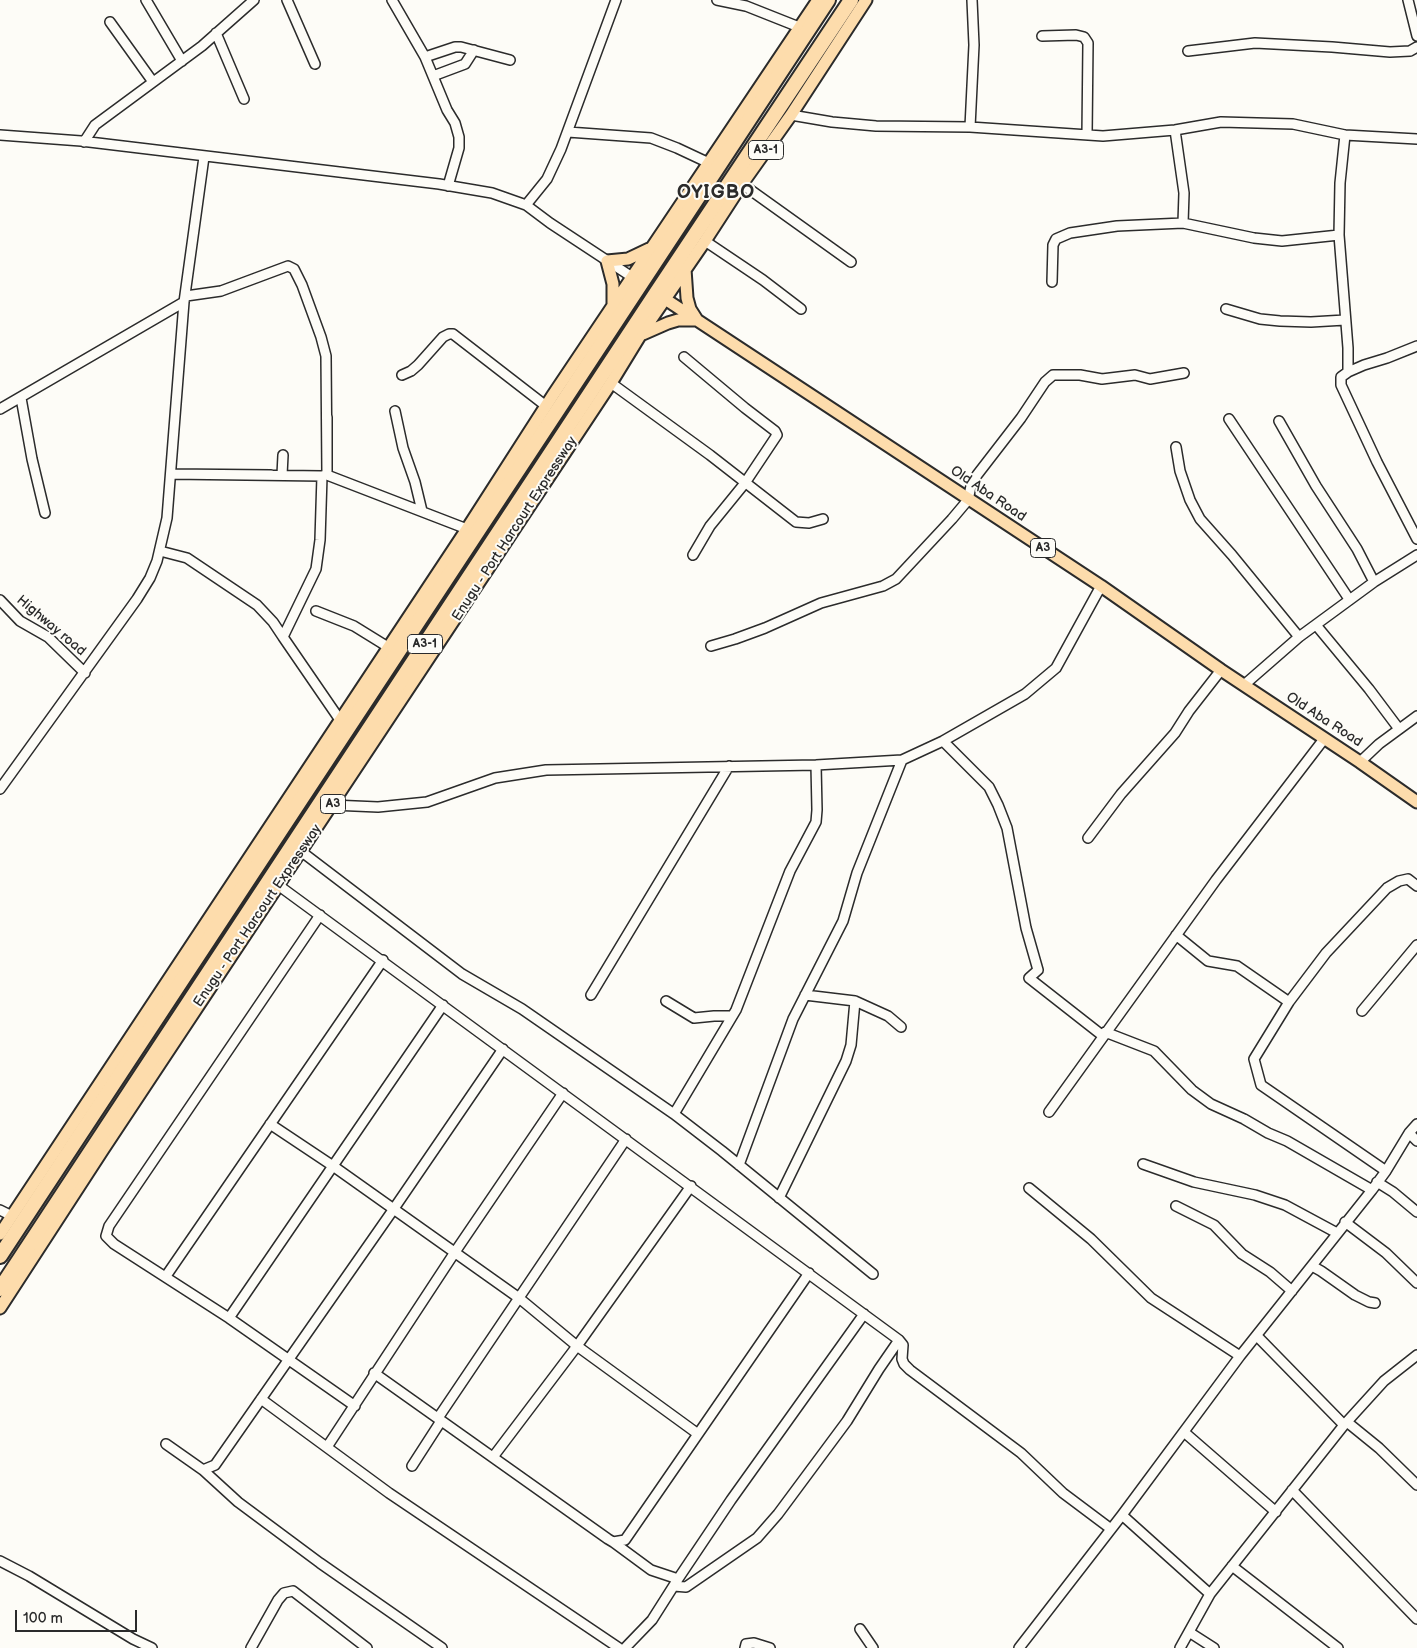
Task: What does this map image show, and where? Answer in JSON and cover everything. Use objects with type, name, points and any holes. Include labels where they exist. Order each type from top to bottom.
[{"type":"highway","name":"Enugu - Port Harcourt Expressway","points":[[0,1256],[828,0]]},
{"type":"highway","name":"Enugu - Port Harcourt Expressway","points":[[0,1289],[851,0]]},
{"type":"highway","points":[[136,1048],[152,1059]]},
{"type":"main road","points":[[0,1234],[467,529],[546,406],[818,0]]},
{"type":"main road","name":"Enugu - Port Harcourt Expressway","points":[[0,1308],[278,885],[302,852],[612,383],[641,334],[866,0]]},
{"type":"main road","points":[[613,306],[613,284],[607,261],[628,259],[652,247]]},
{"type":"main road","points":[[685,269],[687,298],[690,309],[697,320]]},
{"type":"main road","name":"Old Aba Road","points":[[665,299],[1101,586],[1221,670],[1417,802]]},
{"type":"main road","points":[[641,334],[678,320],[697,320]]},
{"type":"street","points":[[146,0],[182,61]]},
{"type":"street","points":[[287,0],[314,64]]},
{"type":"street","points":[[392,0],[425,57],[447,110],[455,123],[459,137],[459,148],[448,186]]},
{"type":"street","points":[[526,205],[547,179],[561,150],[616,0]]},
{"type":"street","points":[[717,0],[746,6],[799,27]]},
{"type":"street","points":[[970,127],[974,45],[972,0]]},
{"type":"street","points":[[1408,0],[1417,36]]},
{"type":"street","points":[[84,142],[95,125],[182,61],[250,1]]},
{"type":"street","points":[[110,22],[153,82]]},
{"type":"street","points":[[216,33],[244,99]]},
{"type":"street","points":[[1042,36],[1076,35],[1084,37],[1088,43],[1087,135]]},
{"type":"street","points":[[1188,51],[1239,44],[1332,47],[1390,52],[1410,51],[1417,47]]},
{"type":"street","points":[[425,57],[455,47],[510,60]]},
{"type":"street","points":[[433,76],[465,64],[474,50]]},
{"type":"street","points":[[791,114],[832,122],[876,126],[970,127],[1103,136],[1175,130],[1221,122],[1293,124],[1345,135],[1417,139]]},
{"type":"street","points":[[1175,130],[1184,193],[1183,223]]},
{"type":"street","points":[[568,132],[651,138],[709,163]]},
{"type":"street","points":[[0,135],[84,142],[492,193],[526,205],[632,277]]},
{"type":"street","points":[[1345,135],[1340,183],[1339,235],[1348,348],[1348,372]]},
{"type":"street","points":[[1,786],[137,599],[150,578],[160,551],[167,518],[185,299],[204,157]]},
{"type":"street","points":[[742,184],[851,262]]},
{"type":"street","points":[[1052,282],[1053,245],[1056,239],[1070,233],[1118,226],[1183,223],[1254,238],[1282,241],[1339,235]]},
{"type":"street","points":[[705,241],[802,309]]},
{"type":"street","points":[[0,409],[185,299],[221,291],[288,266],[294,269],[322,337],[326,356],[327,417],[320,540],[316,569],[283,637]]},
{"type":"street","points":[[1226,309],[1260,319],[1280,321],[1345,320]]},
{"type":"street","points":[[402,375],[418,364],[443,337],[453,334],[546,406]]},
{"type":"street","points":[[1417,346],[1348,372],[1341,377],[1341,386],[1377,462],[1417,539]]},
{"type":"street","points":[[684,357],[776,432],[777,435],[745,483],[710,526],[693,555]]},
{"type":"street","points":[[711,646],[765,628],[821,603],[883,586],[896,579],[952,520],[968,500],[971,486],[977,475],[1022,418],[1045,382],[1053,375],[1080,375],[1102,379],[1135,375],[1150,379],[1184,373]]},
{"type":"street","points":[[612,383],[703,449],[796,522],[809,524],[823,519]]},
{"type":"street","points":[[21,398],[32,459],[45,514]]},
{"type":"street","points":[[395,411],[403,448],[415,482],[422,511]]},
{"type":"street","points":[[1229,419],[1349,600]]},
{"type":"street","points":[[1279,421],[1316,486],[1357,549],[1374,582]]},
{"type":"street","points":[[1176,447],[1180,471],[1190,500],[1200,519],[1299,637]]},
{"type":"street","points":[[282,455],[282,475]]},
{"type":"street","points":[[171,474],[324,476],[467,529]]},
{"type":"street","points":[[160,551],[187,558],[257,605],[273,622],[340,720]]},
{"type":"street","points":[[1244,685],[1299,637],[1374,582],[1417,555]]},
{"type":"street","points":[[332,805],[378,808],[428,802],[495,778],[546,770],[816,765],[902,760],[943,741],[1025,694],[1056,668],[1101,586]]},
{"type":"street","name":"Highway road","points":[[0,600],[20,621],[48,638],[85,672]]},
{"type":"street","points":[[316,610],[354,626],[388,647]]},
{"type":"street","points":[[1316,625],[1369,689],[1399,729]]},
{"type":"street","points":[[1088,838],[1121,794],[1175,733],[1189,711],[1221,670]]},
{"type":"street","points":[[1360,762],[1417,716]]},
{"type":"street","points":[[1049,1112],[1216,880],[1324,738]]},
{"type":"street","points":[[943,741],[989,787],[1007,828],[1026,928],[1038,970],[1029,978],[1104,1034],[1154,1051],[1192,1090],[1211,1104],[1374,1186],[1393,1192],[1417,1212]]},
{"type":"street","points":[[739,1165],[786,1036],[843,921],[857,873],[902,760]]},
{"type":"street","points":[[674,1114],[736,1010],[790,871],[816,822],[816,765]]},
{"type":"street","points":[[591,995],[729,766]]},
{"type":"street","points":[[302,852],[462,974],[522,1009],[674,1114],[873,1274]]},
{"type":"street","points":[[1386,1171],[1261,1085],[1254,1058],[1289,1002],[1326,953],[1387,888],[1399,881],[1408,879],[1417,886]]},
{"type":"street","points":[[278,885],[383,960],[899,1340],[903,1345],[902,1359],[910,1370],[1020,1452],[1063,1493],[1111,1529]]},
{"type":"street","points":[[320,915],[109,1226],[106,1236],[114,1244],[230,1318],[355,1406]]},
{"type":"street","points":[[1176,935],[1208,960],[1237,966],[1289,1002]]},
{"type":"street","points":[[1362,1011],[1417,945]]},
{"type":"street","points":[[166,1276],[383,960]]},
{"type":"street","points":[[805,995],[855,1001],[888,1016],[901,1027]]},
{"type":"street","points":[[666,1001],[694,1018],[731,1016]]},
{"type":"street","points":[[779,1198],[846,1061],[851,1045],[855,1001]]},
{"type":"street","points":[[230,1318],[443,1005]]},
{"type":"street","points":[[203,1470],[215,1465],[503,1049]]},
{"type":"street","points":[[327,1447],[355,1406],[374,1373],[563,1093]]},
{"type":"street","points":[[270,1124],[333,1166],[519,1298],[577,1346],[698,1434]]},
{"type":"street","points":[[1019,1648],[1122,1515],[1240,1356],[1386,1171],[1408,1133],[1417,1124]]},
{"type":"street","points":[[1408,1133],[1417,1141]]},
{"type":"street","points":[[412,1466],[519,1298],[626,1140]]},
{"type":"street","points":[[1143,1164],[1194,1182],[1255,1195],[1285,1205],[1337,1233]]},
{"type":"street","points":[[493,1457],[577,1346],[691,1186]]},
{"type":"street","points":[[1029,1188],[1091,1238],[1151,1298],[1240,1356]]},
{"type":"street","points":[[1176,1206],[1214,1225],[1242,1254],[1270,1272],[1292,1291]]},
{"type":"street","points":[[0,1210],[12,1216]]},
{"type":"street","points":[[1345,1222],[1386,1254],[1417,1283]]},
{"type":"street","points":[[1312,1266],[1355,1295],[1375,1303]]},
{"type":"street","points":[[614,1542],[625,1540],[809,1273]]},
{"type":"street","points":[[625,1648],[652,1620],[731,1500],[864,1314]]},
{"type":"street","points":[[1257,1336],[1345,1423],[1379,1448],[1417,1485]]},
{"type":"street","points":[[374,1373],[614,1542],[650,1570],[686,1587],[757,1538],[778,1514],[847,1421],[899,1340]]},
{"type":"street","points":[[1180,1648],[1210,1594],[1345,1423],[1384,1381],[1417,1355]]},
{"type":"street","points":[[261,1399],[388,1493],[619,1648]]},
{"type":"street","points":[[1184,1432],[1276,1512]]},
{"type":"street","points":[[166,1444],[203,1470],[238,1502],[442,1648]]},
{"type":"street","points":[[1292,1490],[1417,1619]]},
{"type":"street","points":[[1122,1515],[1210,1594]]},
{"type":"street","points":[[0,1562],[29,1576],[133,1639],[152,1648]]},
{"type":"street","points":[[1232,1566],[1338,1648]]},
{"type":"street","points":[[251,1648],[278,1600],[284,1593],[293,1591],[361,1646]]},
{"type":"street","points":[[860,1629],[873,1648]]},
{"type":"street","points":[[1189,1632],[1214,1648]]},
{"type":"street","points":[[745,1648],[746,1644],[754,1643],[770,1648]]},
{"type":"district","name":"OYIGBO","points":[[716,193]]}]
